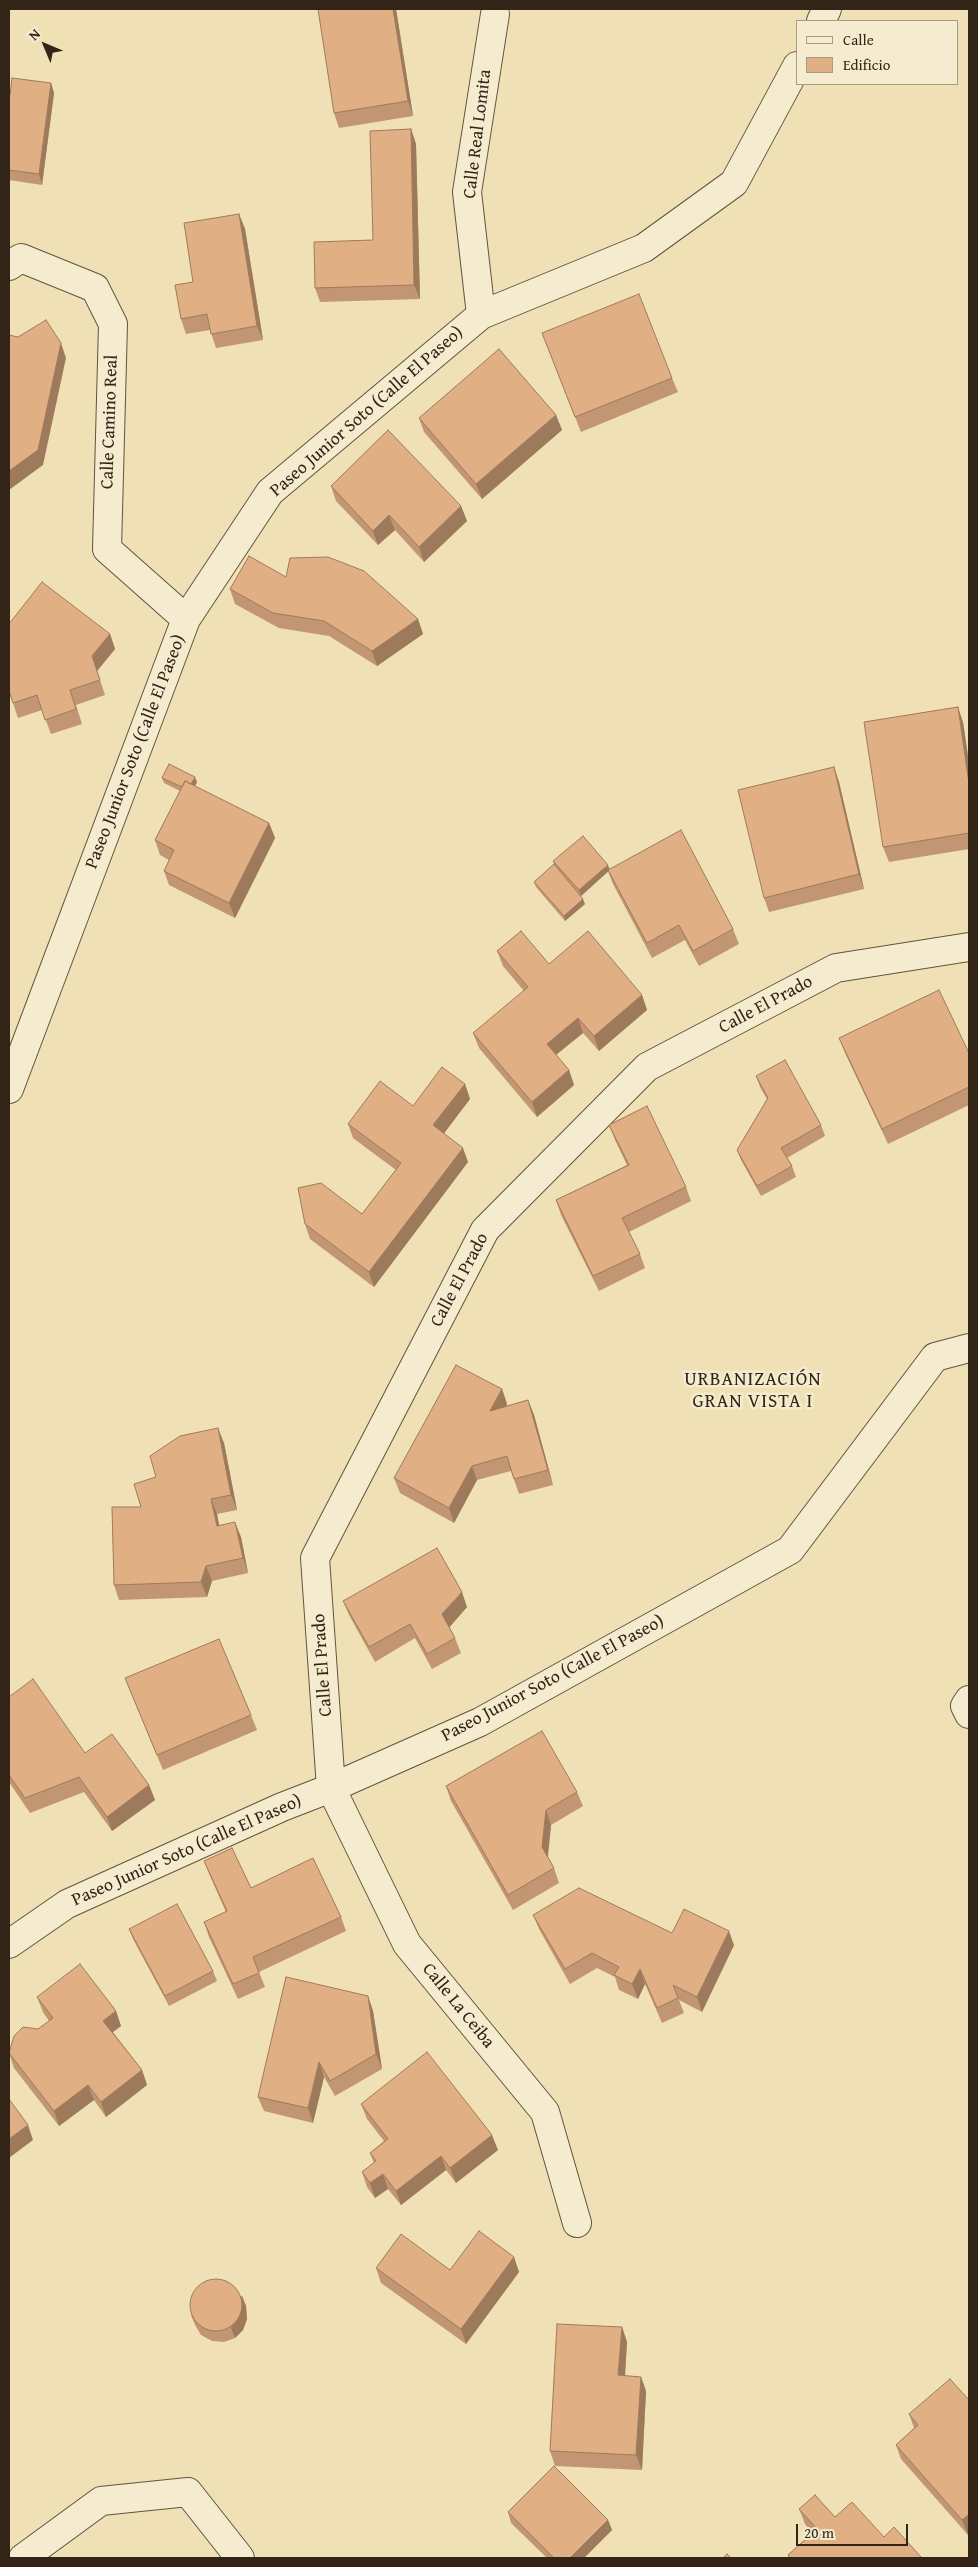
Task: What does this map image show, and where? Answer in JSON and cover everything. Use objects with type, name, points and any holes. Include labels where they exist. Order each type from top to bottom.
[{"type":"street","points":[[821,20],[827,9]]},
{"type":"street","name":"Calle Real Lomita","points":[[481,314],[468,192],[495,14]]},
{"type":"street","name":"Paseo Junior Soto (Calle El Paseo)","points":[[9,1089],[186,619],[270,492],[481,314],[644,248],[734,183],[796,68]]},
{"type":"street","name":"Calle Camino Real","points":[[9,266],[21,258],[95,288],[113,324],[107,549],[186,619]]},
{"type":"street","name":"Calle El Prado","points":[[331,1788],[315,1558],[486,1230],[647,1067],[836,968],[969,947]]},
{"type":"street","name":"Paseo Junior Soto (Calle El Paseo)","points":[[9,1944],[67,1904],[282,1807],[331,1788],[480,1722],[790,1550],[935,1356],[969,1348]]},
{"type":"street","points":[[969,1700],[965,1706],[969,1714]]},
{"type":"street","name":"Calle La Ceiba","points":[[331,1788],[407,1944],[544,2112],[577,2223]]},
{"type":"street","points":[[23,2558],[101,2501],[188,2492],[240,2558]]},
{"type":"building","points":[[318,9],[393,9],[408,101],[334,113]]},
{"type":"building","points":[[12,78],[51,83],[39,174],[9,170],[9,94]]},
{"type":"building","points":[[411,129],[414,285],[315,288],[314,242],[373,240],[370,131]]},
{"type":"building","points":[[239,214],[257,326],[211,334],[207,314],[181,319],[175,285],[193,282],[184,223]]},
{"type":"building","points":[[639,294],[672,378],[575,417],[542,333]]},
{"type":"building","points":[[46,320],[61,343],[38,450],[9,471],[9,335],[18,337]]},
{"type":"building","points":[[499,349],[556,415],[476,484],[419,418]]},
{"type":"building","points":[[388,430],[461,506],[419,547],[389,515],[373,531],[331,486]]},
{"type":"building","points":[[249,556],[286,577],[290,558],[328,557],[364,571],[418,619],[372,651],[324,621],[273,613],[230,589]]},
{"type":"building","points":[[42,582],[110,634],[92,656],[100,680],[70,690],[76,709],[45,720],[37,695],[13,703],[9,691],[9,624]]},
{"type":"building","points":[[958,707],[969,784],[969,833],[883,847],[864,722]]},
{"type":"building","points":[[169,764],[195,777],[191,784],[185,781],[182,787],[162,778]]},
{"type":"building","points":[[834,767],[859,874],[764,898],[738,790]]},
{"type":"building","points":[[185,781],[269,823],[229,903],[164,871],[174,850],[155,840]]},
{"type":"building","points":[[681,830],[733,929],[693,951],[679,925],[647,943],[608,870]]},
{"type":"building","points":[[583,836],[608,865],[579,890],[553,861]]},
{"type":"building","points":[[554,864],[583,899],[564,916],[534,882]]},
{"type":"building","points":[[521,931],[549,964],[588,931],[642,995],[594,1036],[578,1018],[547,1044],[569,1070],[532,1102],[473,1033],[528,987],[497,951]]},
{"type":"building","points":[[939,990],[969,1053],[969,1087],[882,1129],[839,1038]]},
{"type":"building","points":[[785,1060],[821,1125],[781,1148],[792,1166],[757,1186],[737,1150],[768,1098],[756,1076]]},
{"type":"building","points":[[442,1067],[465,1084],[433,1125],[463,1148],[369,1272],[305,1224],[298,1188],[321,1183],[362,1214],[401,1163],[348,1124],[380,1081],[413,1106]]},
{"type":"building","points":[[647,1106],[686,1187],[622,1218],[640,1254],[593,1276],[556,1200],[629,1165],[609,1125]]},
{"type":"building","points":[[456,1365],[502,1389],[490,1411],[528,1400],[548,1470],[514,1479],[507,1456],[472,1466],[449,1508],[394,1478]]},
{"type":"building","points":[[218,1428],[231,1495],[211,1499],[217,1526],[235,1522],[243,1558],[206,1566],[201,1582],[114,1585],[112,1507],[141,1507],[134,1484],[156,1477],[150,1456],[180,1436]]},
{"type":"building","points":[[437,1548],[462,1592],[442,1614],[455,1638],[427,1654],[410,1624],[369,1647],[343,1601]]},
{"type":"building","points":[[219,1639],[251,1715],[157,1755],[125,1678]]},
{"type":"building","points":[[33,1679],[85,1753],[112,1734],[149,1785],[107,1817],[79,1777],[25,1798],[9,1775],[9,1697]]},
{"type":"building","points":[[542,1731],[577,1792],[546,1810],[542,1847],[554,1868],[508,1895],[446,1786]]},
{"type":"building","points":[[232,1848],[251,1888],[313,1858],[341,1917],[253,1957],[259,1973],[233,1984],[204,1922],[227,1911],[204,1861]]},
{"type":"building","points":[[579,1888],[672,1933],[684,1909],[729,1931],[697,1997],[673,1985],[678,1998],[657,2008],[640,1969],[632,1984],[614,1975],[619,1967],[592,1953],[565,1969],[533,1915]]},
{"type":"building","points":[[177,1904],[213,1971],[165,1996],[129,1929]]},
{"type":"building","points":[[80,1964],[116,2011],[103,2021],[142,2070],[101,2102],[88,2085],[54,2111],[9,2053],[14,2036],[23,2027],[38,2029],[53,2018],[37,1997]]},
{"type":"building","points":[[286,1977],[368,1996],[376,2054],[330,2081],[319,2062],[308,2108],[258,2097]]},
{"type":"building","points":[[427,2052],[492,2135],[450,2168],[441,2156],[396,2191],[383,2174],[370,2183],[362,2172],[376,2161],[370,2153],[388,2139],[361,2104]]},
{"type":"building","points":[[9,2099],[28,2125],[9,2139]]},
{"type":"building","points":[[479,2231],[514,2257],[461,2329],[376,2268],[401,2234],[450,2270]]},
{"type":"building","points":[[211,2279],[221,2279],[235,2286],[242,2300],[242,2310],[235,2324],[221,2331],[211,2331],[201,2327],[194,2320],[190,2310],[190,2300],[194,2290],[201,2283]]},
{"type":"building","points":[[557,2324],[622,2327],[618,2375],[641,2377],[636,2455],[550,2451]]},
{"type":"building","points":[[950,2379],[969,2400],[969,2514],[962,2520],[896,2445],[918,2425],[909,2414]]},
{"type":"building","points":[[554,2466],[608,2520],[570,2558],[554,2558],[508,2512]]},
{"type":"building","points":[[815,2495],[835,2517],[852,2502],[884,2537],[894,2527],[921,2557],[790,2558],[788,2555],[817,2529],[799,2509]]},
{"type":"building","points":[[727,2554],[731,2558],[723,2558]]},
{"type":"district","name":"URBANIZACIÓN GRAN VISTA I","points":[[753,1391]]}]
